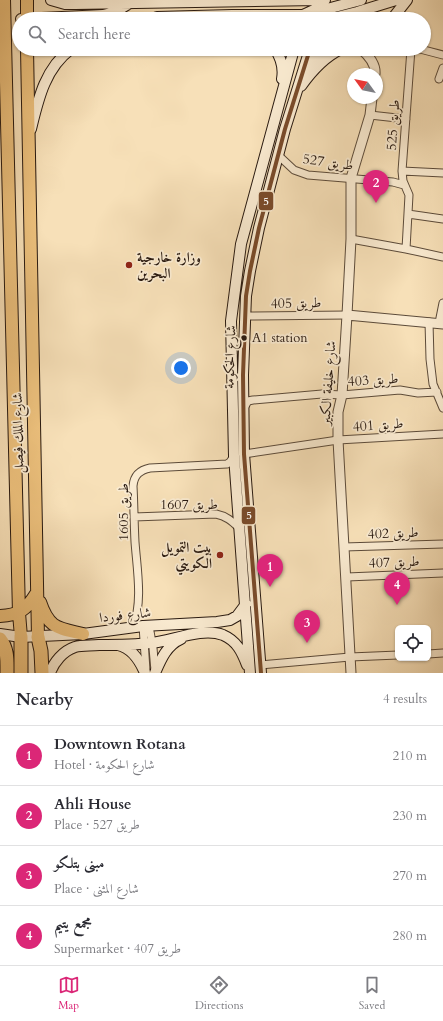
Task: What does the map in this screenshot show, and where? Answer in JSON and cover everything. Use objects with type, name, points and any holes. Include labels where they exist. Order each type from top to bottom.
[{"type":"highway","name":"شارع الملك فيصل","points":[[4,0],[2,21],[21,673]]},
{"type":"highway","points":[[27,0],[27,12]]},
{"type":"highway","name":"شارع الملك فيصل","points":[[28,56],[36,594],[38,637],[41,651],[42,673]]},
{"type":"highway","points":[[0,616],[8,616],[19,613],[30,605],[36,594]]},
{"type":"highway","points":[[36,594],[44,614],[53,624],[59,629],[84,640]]},
{"type":"highway","points":[[0,639],[7,653],[7,673]]},
{"type":"main road","points":[[51,0],[64,4],[200,1],[306,1],[320,7],[361,0]]},
{"type":"main road","points":[[75,4],[86,0]]},
{"type":"main road","points":[[357,12],[396,0]]},
{"type":"main road","points":[[398,12],[408,0]]},
{"type":"main road","points":[[404,12],[408,5],[408,0]]},
{"type":"main road","points":[[199,12],[200,1]]},
{"type":"main road","points":[[305,12],[306,1]]},
{"type":"main road","points":[[183,2],[184,12]]},
{"type":"main road","points":[[114,12],[130,3]]},
{"type":"main road","points":[[2,21],[12,20]]},
{"type":"main road","points":[[30,135],[38,100],[44,85],[57,62],[63,56]]},
{"type":"main road","points":[[273,126],[283,73],[278,56]]},
{"type":"main road","name":"شارع الحكومة","points":[[261,669],[258,621],[239,455],[231,321],[241,244],[292,56]]},
{"type":"main road","name":"شارع الحكومة","points":[[250,673],[246,604],[239,528],[239,455],[246,296],[259,228],[278,154],[308,56]]},
{"type":"main road","points":[[309,76],[319,56]]},
{"type":"main road","points":[[296,93],[309,76],[330,56]]},
{"type":"main road","name":"شارع فوردا","points":[[84,640],[141,627],[230,620],[237,616],[246,604]]},
{"type":"main road","name":"شارع فوردا","points":[[0,634],[21,637],[84,640],[116,645],[148,643],[194,634],[214,633],[223,635],[241,650],[250,673]]},
{"type":"main road","points":[[155,673],[161,658],[169,648],[178,640],[194,634]]},
{"type":"main road","points":[[50,673],[55,662],[66,652],[84,640]]},
{"type":"main road","points":[[116,645],[130,650],[142,665],[146,673]]},
{"type":"street","points":[[431,52],[443,55]]},
{"type":"street","points":[[369,56],[375,68]]},
{"type":"street","name":"طريق 525","points":[[406,249],[409,195],[404,185],[402,171],[410,56]]},
{"type":"street","points":[[439,79],[443,68]]},
{"type":"street","name":"شارع خليفة الكبير","points":[[351,673],[347,577],[338,440],[338,412],[342,395],[347,315],[351,239],[351,178],[370,115],[371,104]]},
{"type":"street","points":[[370,115],[406,119]]},
{"type":"street","name":"طريق 527","points":[[278,154],[294,170],[308,175],[393,182],[404,185]]},
{"type":"street","points":[[402,171],[443,173]]},
{"type":"street","points":[[408,214],[443,219]]},
{"type":"street","points":[[351,239],[443,257]]},
{"type":"street","points":[[347,315],[441,324],[443,303]]},
{"type":"street","name":"طريق 405","points":[[245,316],[347,315]]},
{"type":"street","points":[[429,322],[430,360],[433,384],[443,408]]},
{"type":"street","name":"طريق 403","points":[[242,409],[248,401],[253,400],[322,394],[342,395],[400,390],[418,393],[437,392]]},
{"type":"street","name":"طريق 401","points":[[239,455],[338,440],[443,434]]},
{"type":"street","name":"طريق 1605","points":[[141,627],[137,618],[138,576],[134,517],[134,480],[142,470],[150,468],[204,464],[223,465],[239,455]]},
{"type":"street","name":"طريق 1607","points":[[134,517],[216,514],[229,519],[239,528]]},
{"type":"street","name":"طريق 402","points":[[344,547],[443,544]]},
{"type":"street","name":"طريق 407","points":[[347,577],[443,573]]},
{"type":"street","points":[[141,627],[148,643],[155,673]]},
{"type":"street","points":[[146,673],[148,643]]},
{"type":"street","points":[[431,654],[443,653]]},
{"type":"street","points":[[261,669],[350,657],[395,655]]},
{"type":"transit line","name":"5","points":[[261,673],[244,454],[243,375],[246,296],[259,228],[285,129],[308,56]]},
{"type":"place","name":"Ahli House","points":[[376,203]]},
{"type":"place","name":"وزارة خارجية البحرين","points":[[129,265]]},
{"type":"place","name":"A1 station","points":[[244,338]]},
{"type":"place","name":"بيت التمويل الكويتي","points":[[220,555]]},
{"type":"place","name":"Downtown Rotana","points":[[270,587]]},
{"type":"place","name":"مجمع يتيم","points":[[397,605]]},
{"type":"place","name":"مبنى بتلكو","points":[[307,643]]}]
